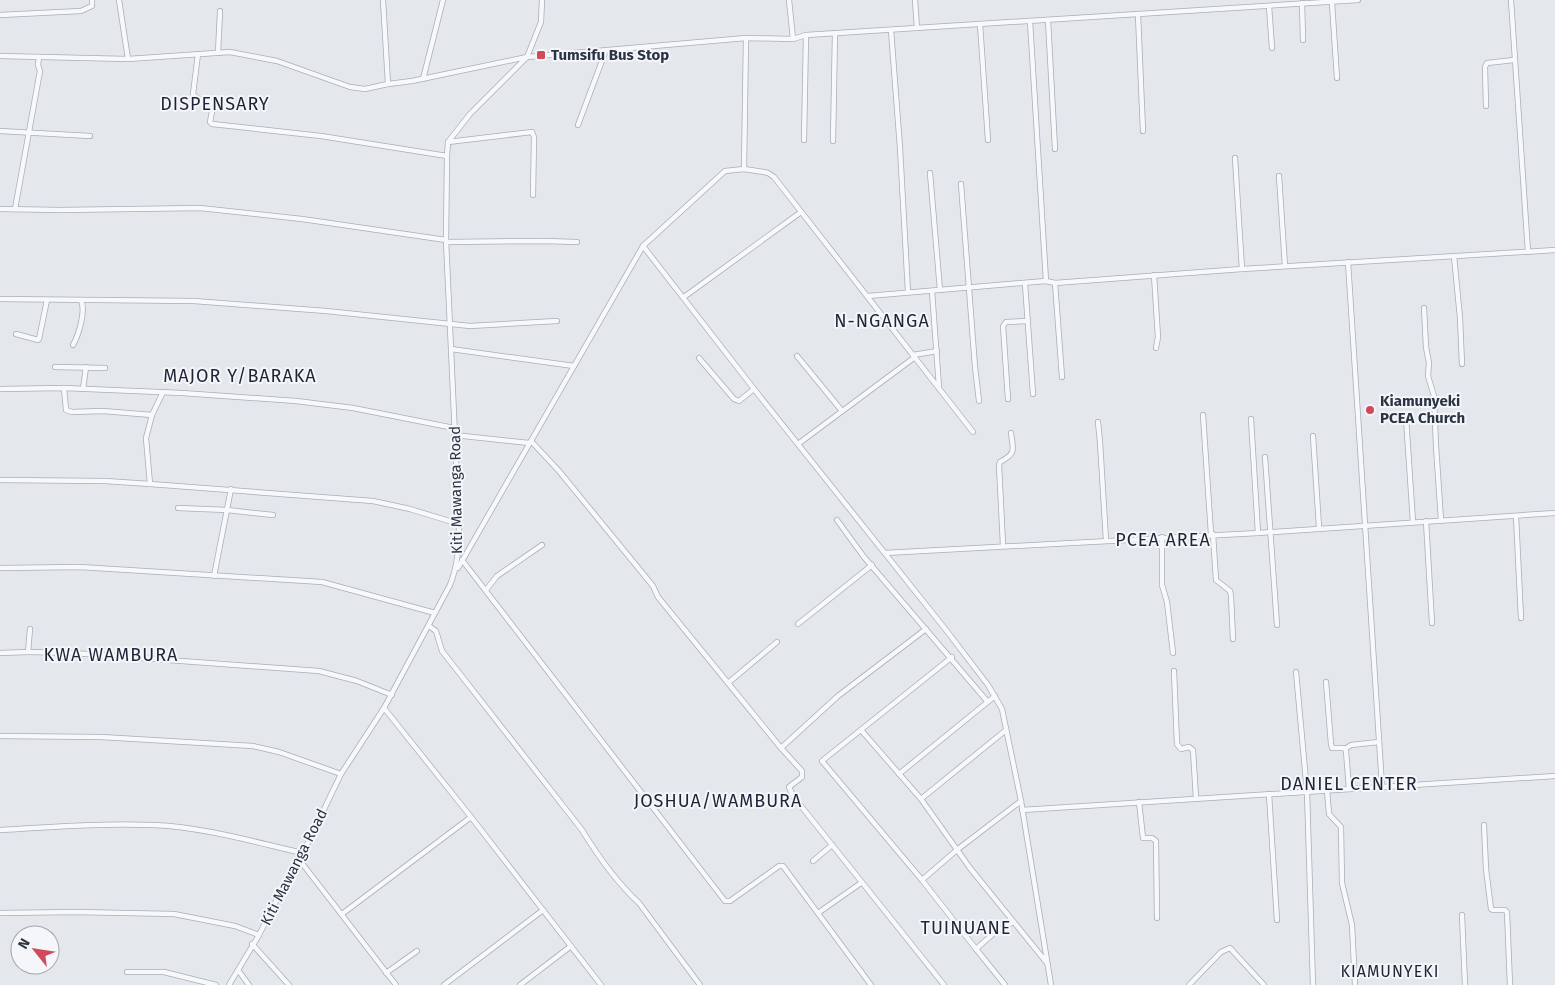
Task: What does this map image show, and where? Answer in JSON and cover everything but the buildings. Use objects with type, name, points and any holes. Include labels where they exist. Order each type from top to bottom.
[{"type":"street","points":[[0,15],[81,11],[92,6],[92,0]]},
{"type":"street","points":[[119,0],[128,59]]},
{"type":"street","points":[[383,0],[388,84]]},
{"type":"street","points":[[423,79],[444,0]]},
{"type":"street","points":[[448,142],[470,114],[527,57],[541,22],[542,0]]},
{"type":"street","points":[[789,0],[793,39]]},
{"type":"street","points":[[915,0],[917,28]]},
{"type":"street","points":[[0,57],[128,59],[230,52],[264,58],[365,89],[527,57],[746,38],[793,39],[806,35],[1358,0]]},
{"type":"street","points":[[1511,0],[1528,252]]},
{"type":"street","points":[[1332,3],[1337,78]]},
{"type":"street","points":[[1302,4],[1304,40]]},
{"type":"street","points":[[1269,6],[1272,48]]},
{"type":"street","points":[[218,53],[220,10]]},
{"type":"street","points":[[1138,15],[1143,131]]},
{"type":"street","points":[[1048,20],[1055,149]]},
{"type":"street","points":[[1030,21],[1046,282]]},
{"type":"street","points":[[980,24],[988,140]]},
{"type":"street","points":[[891,30],[908,292]]},
{"type":"street","points":[[833,141],[835,33]]},
{"type":"street","points":[[804,140],[806,35]]},
{"type":"street","points":[[744,169],[746,38]]},
{"type":"street","points":[[578,125],[606,50]]},
{"type":"street","points":[[198,54],[193,94],[197,98],[212,103],[210,122],[212,124],[322,136],[447,156]]},
{"type":"street","points":[[15,209],[40,71],[38,65],[39,57]]},
{"type":"street","points":[[1486,106],[1485,67],[1487,63],[1514,60]]},
{"type":"street","points":[[0,131],[90,136]]},
{"type":"street","points":[[448,142],[532,132],[534,137],[533,195]]},
{"type":"street","name":"Kiti Mawanga Road","points":[[229,985],[258,935],[298,858],[303,853],[340,774],[392,695],[456,571],[459,550],[459,524],[447,241],[448,142]]},
{"type":"street","points":[[1235,158],[1242,268]]},
{"type":"street","points":[[456,571],[643,246],[725,171],[744,169],[768,172],[868,296],[973,432]]},
{"type":"street","points":[[930,173],[940,290]]},
{"type":"street","points":[[1279,176],[1285,266]]},
{"type":"street","points":[[961,184],[979,401]]},
{"type":"street","points":[[0,209],[200,208],[302,219],[447,241],[544,240],[577,242]]},
{"type":"street","points":[[684,297],[801,212]]},
{"type":"street","points":[[643,246],[754,389],[886,552],[995,696],[1002,709],[1021,801],[1051,985]]},
{"type":"street","points":[[868,296],[1242,268],[1555,250]]},
{"type":"street","points":[[1454,256],[1462,364]]},
{"type":"street","points":[[1348,262],[1382,786]]},
{"type":"street","points":[[1154,275],[1158,337],[1156,348]]},
{"type":"street","points":[[1055,283],[1062,377]]},
{"type":"street","points":[[1025,284],[1033,394]]},
{"type":"street","points":[[932,291],[939,389]]},
{"type":"street","points":[[0,299],[194,301],[326,311],[470,326],[557,321]]},
{"type":"street","points":[[16,334],[39,339],[47,300]]},
{"type":"street","points":[[73,345],[81,319],[82,300]]},
{"type":"street","points":[[1424,308],[1426,347],[1429,363],[1428,376],[1434,396],[1441,520]]},
{"type":"street","points":[[1008,399],[1003,326],[1006,322],[1027,321]]},
{"type":"street","points":[[451,349],[574,366]]},
{"type":"street","points":[[798,444],[914,356],[937,351]]},
{"type":"street","points":[[797,356],[842,411]]},
{"type":"street","points":[[699,358],[734,399],[739,401],[754,389]]},
{"type":"street","points":[[55,367],[105,368]]},
{"type":"street","points":[[83,389],[86,367]]},
{"type":"street","points":[[0,389],[64,388],[163,392],[296,401],[353,408],[454,428]]},
{"type":"street","points":[[64,388],[66,410],[69,412],[103,411],[152,415]]},
{"type":"street","points":[[150,484],[146,438],[152,415],[163,392]]},
{"type":"street","points":[[1203,415],[1216,580],[1230,591],[1233,639]]},
{"type":"street","points":[[1406,418],[1413,522]]},
{"type":"street","points":[[1251,419],[1258,532]]},
{"type":"street","points":[[1098,422],[1106,540]]},
{"type":"street","points":[[1003,545],[999,465],[1000,462],[1012,456],[1012,433]]},
{"type":"street","points":[[454,435],[530,442],[559,472],[653,586],[658,596],[728,683],[802,771],[802,777],[789,786],[793,796],[944,985]]},
{"type":"street","points":[[1313,436],[1318,527]]},
{"type":"street","points":[[1266,456],[1277,625]]},
{"type":"street","points":[[0,480],[105,481],[373,500],[459,524]]},
{"type":"street","points":[[214,576],[231,489]]},
{"type":"street","points":[[178,508],[227,510],[273,515]]},
{"type":"street","points":[[886,552],[1258,532],[1555,513]]},
{"type":"street","points":[[1516,516],[1521,618]]},
{"type":"street","points":[[837,520],[872,565],[987,701]]},
{"type":"street","points":[[1426,521],[1432,623]]},
{"type":"street","points":[[1162,537],[1162,585],[1167,602],[1173,653]]},
{"type":"street","points":[[486,590],[497,576],[542,545]]},
{"type":"street","points":[[462,560],[725,901],[730,901],[781,866],[786,870],[871,985]]},
{"type":"street","points":[[798,624],[872,565]]},
{"type":"street","points":[[0,568],[80,567],[322,582],[436,613]]},
{"type":"street","points":[[429,626],[436,631],[442,651],[582,830],[595,851],[628,893],[639,903],[700,985]]},
{"type":"street","points":[[28,652],[30,629]]},
{"type":"street","points":[[781,748],[838,696],[926,629]]},
{"type":"street","points":[[728,683],[777,642]]},
{"type":"street","points":[[0,653],[73,653],[319,671],[357,681],[392,695]]},
{"type":"street","points":[[952,658],[822,761],[922,880],[1005,985]]},
{"type":"street","points":[[1174,672],[1178,744],[1181,749],[1189,747],[1193,750],[1196,798]]},
{"type":"street","points":[[1296,672],[1307,792],[1313,985]]},
{"type":"street","points":[[1326,682],[1332,748],[1345,749],[1351,745],[1379,742]]},
{"type":"street","points":[[899,774],[995,696]]},
{"type":"street","points":[[384,708],[601,985]]},
{"type":"street","points":[[861,730],[921,799],[970,868],[1048,964]]},
{"type":"street","points":[[921,799],[1006,730]]},
{"type":"street","points":[[0,736],[101,737],[254,746],[279,752],[340,774]]},
{"type":"street","points":[[1345,749],[1349,788]]},
{"type":"street","points":[[1022,810],[1555,776]]},
{"type":"street","points":[[1327,790],[1330,814],[1341,827],[1342,884],[1352,926],[1355,985]]},
{"type":"street","points":[[1269,794],[1276,920]]},
{"type":"street","points":[[922,880],[958,849],[1021,801]]},
{"type":"street","points":[[1139,802],[1143,838],[1152,838],[1156,841],[1157,918]]},
{"type":"street","points":[[342,914],[471,817]]},
{"type":"street","points":[[0,830],[75,825],[153,825],[199,830],[303,853]]},
{"type":"street","points":[[1484,825],[1490,909],[1505,910],[1506,912],[1510,985]]},
{"type":"street","points":[[813,861],[832,845]]},
{"type":"street","points":[[298,858],[396,985]]},
{"type":"street","points":[[818,913],[862,883]]},
{"type":"street","points":[[444,985],[543,910]]},
{"type":"street","points":[[0,914],[76,912],[174,914],[235,926],[258,935]]},
{"type":"street","points":[[1462,916],[1465,985]]},
{"type":"street","points":[[976,948],[994,933],[1013,922]]},
{"type":"street","points":[[252,944],[289,985]]},
{"type":"street","points":[[520,985],[571,946]]},
{"type":"street","points":[[1189,985],[1221,952],[1230,948],[1264,985]]},
{"type":"street","points":[[386,973],[417,951]]},
{"type":"street","points":[[238,970],[249,985]]},
{"type":"street","points":[[127,972],[164,972],[216,985]]},
{"type":"place","name":"Tumsifu Bus Stop","points":[[541,55]]},
{"type":"place","name":"Kiamunyeki PCEA Church","points":[[1370,410]]},
{"type":"district","name":"DISPENSARY","points":[[215,104]]},
{"type":"district","name":"N-NGANGA","points":[[882,321]]},
{"type":"district","name":"MAJOR Y/BARAKA","points":[[240,376]]},
{"type":"district","name":"PCEA AREA","points":[[1163,540]]},
{"type":"district","name":"KWA WAMBURA","points":[[111,655]]},
{"type":"district","name":"DANIEL CENTER","points":[[1349,784]]},
{"type":"district","name":"JOSHUA/WAMBURA","points":[[718,801]]},
{"type":"district","name":"TUINUANE","points":[[966,928]]},
{"type":"district","name":"KIAMUNYEKI","points":[[1390,971]]}]
